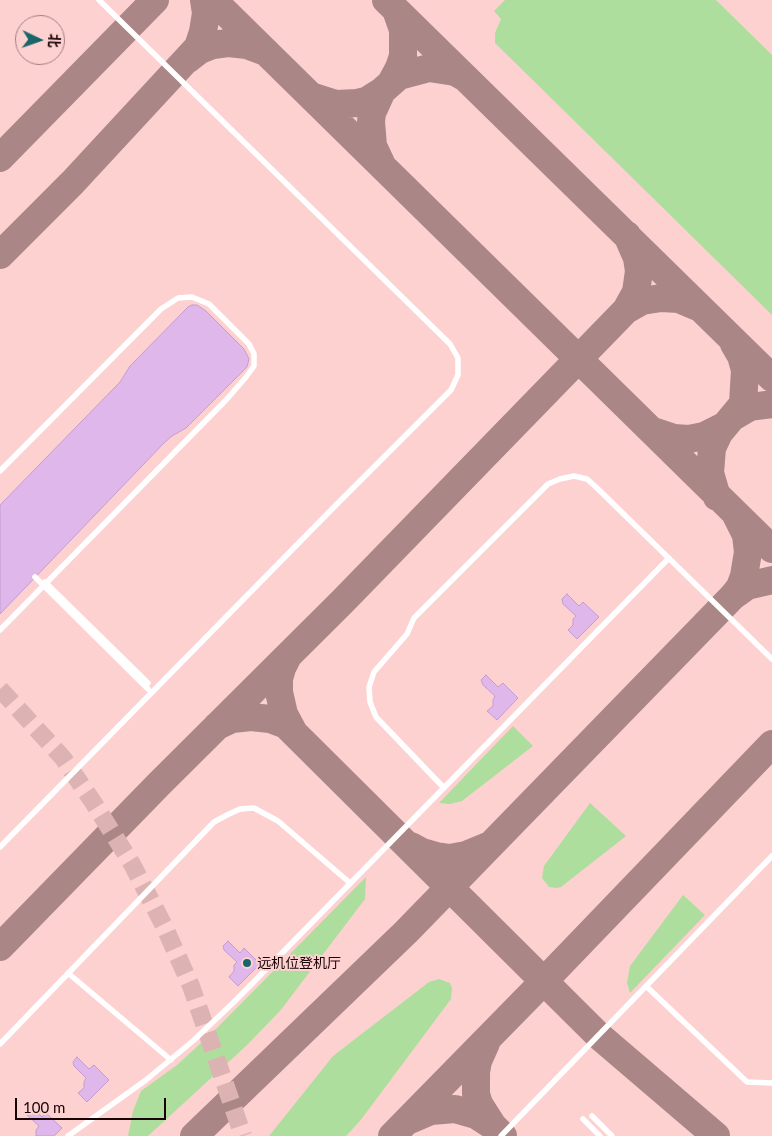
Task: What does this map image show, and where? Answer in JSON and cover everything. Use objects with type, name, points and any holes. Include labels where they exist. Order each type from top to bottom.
[{"type":"lane","points":[[0,847],[451,390],[458,376],[458,358],[450,344],[99,0]]},
{"type":"lane","points":[[0,471],[161,308],[178,298],[192,297],[209,304],[249,344],[254,354],[254,366],[228,399],[0,630]]},
{"type":"lane","points":[[444,788],[376,717],[370,702],[369,687],[374,672],[407,634],[414,618],[548,484],[560,479],[574,476],[587,479],[772,659]]},
{"type":"lane","points":[[68,1136],[171,1060],[235,1001],[669,558]]},
{"type":"lane","points":[[35,577],[148,686]]},
{"type":"lane","points":[[0,1044],[214,822],[240,809],[254,808],[278,821],[350,883]]},
{"type":"lane","points":[[501,1136],[772,856]]},
{"type":"lane","points":[[68,973],[171,1060]]},
{"type":"lane","points":[[646,986],[747,1082],[772,1083]]},
{"type":"lane","points":[[592,1116],[612,1136]]},
{"type":"lane","points":[[583,1119],[600,1136]]},
{"type":"green space","points":[[505,0],[716,0],[772,55],[772,315],[495,43],[495,33],[501,19],[494,11]]},
{"type":"green space","points":[[513,726],[533,746],[462,801],[450,804],[439,803]]},
{"type":"green space","points":[[590,803],[626,836],[561,887],[549,887],[542,878],[544,866]]},
{"type":"green space","points":[[366,877],[365,899],[280,1011],[246,1046],[148,1136],[128,1136],[133,1111],[141,1091],[177,1065],[214,1031]]},
{"type":"green space","points":[[683,895],[705,915],[630,993],[627,983],[630,966]]},
{"type":"green space","points":[[439,979],[450,983],[452,988],[451,999],[360,1121],[346,1136],[269,1136],[333,1056],[429,982]]},
{"type":"building","points":[[192,305],[197,305],[206,311],[244,349],[249,359],[247,367],[186,428],[164,443],[0,614],[0,505],[120,382],[130,366]]},
{"type":"building","points":[[567,594],[579,606],[583,602],[599,617],[577,639],[568,630],[573,625],[573,619],[576,616],[563,604],[562,599]]},
{"type":"building","points":[[486,675],[498,687],[503,683],[518,698],[497,720],[487,711],[493,706],[495,696],[483,685],[481,680]]},
{"type":"building","name":"远机位登机厅","points":[[228,941],[240,953],[244,948],[260,964],[238,986],[229,977],[234,971],[234,965],[237,962],[224,950],[223,946]]},
{"type":"building","points":[[77,1057],[89,1069],[94,1065],[109,1080],[87,1102],[78,1093],[84,1088],[86,1078],[74,1066],[73,1062]]},
{"type":"building","points":[[30,1105],[42,1117],[46,1113],[62,1128],[54,1136],[36,1136],[36,1130],[39,1126],[26,1114],[25,1110]]},
{"type":"taxiway","points":[[0,158],[155,0]]},
{"type":"taxiway","points":[[0,255],[73,182],[198,47],[206,13],[204,0]]},
{"type":"taxiway","points":[[213,0],[772,549]]},
{"type":"taxiway","points":[[386,0],[772,378]]},
{"type":"taxiway","points":[[392,81],[403,56],[403,30],[396,10]]},
{"type":"taxiway","points":[[187,60],[200,50],[213,45],[228,43],[247,45],[266,52]]},
{"type":"taxiway","points":[[311,96],[336,104],[366,101],[382,91],[399,76],[429,68],[455,72],[464,77]]},
{"type":"taxiway","points":[[381,163],[373,146],[371,122],[372,113],[382,91]]},
{"type":"taxiway","points":[[0,947],[159,784],[343,601],[626,310],[636,292],[639,271],[637,258],[627,235]]},
{"type":"taxiway","points":[[626,310],[642,301],[661,298],[679,299],[698,307]]},
{"type":"taxiway","points":[[717,497],[710,473],[712,448],[719,433],[743,404],[745,370],[741,356],[734,344]]},
{"type":"taxiway","points":[[733,417],[750,407],[772,404]]},
{"type":"taxiway","points":[[653,431],[674,438],[689,439],[704,436],[724,426]]},
{"type":"taxiway","points":[[194,1136],[406,932],[733,596],[740,587],[744,576],[748,552],[746,535],[735,513]]},
{"type":"taxiway","points":[[733,596],[747,586],[772,580]]},
{"type":"taxiway","points":[[288,656],[279,679],[279,692],[284,714],[293,731]]},
{"type":"taxiway","points":[[217,726],[232,719],[251,717],[270,719],[286,725],[598,1035],[716,1136]]},
{"type":"taxiway","points":[[392,1136],[772,744]]},
{"type":"taxiway","points":[[411,846],[422,852],[450,858],[466,855],[488,846]]},
{"type":"taxiway","points":[[486,1043],[478,1061],[476,1094],[479,1104],[493,1126]]},
{"type":"taxiway","points":[[410,1120],[431,1111],[455,1109],[476,1115],[493,1126],[503,1136]]},
{"type":"tunnel","points":[[0,689],[63,758],[132,864],[165,928],[191,986],[243,1136]]},
{"type":"place","name":"远机位登机厅","points":[[247,963]]}]
